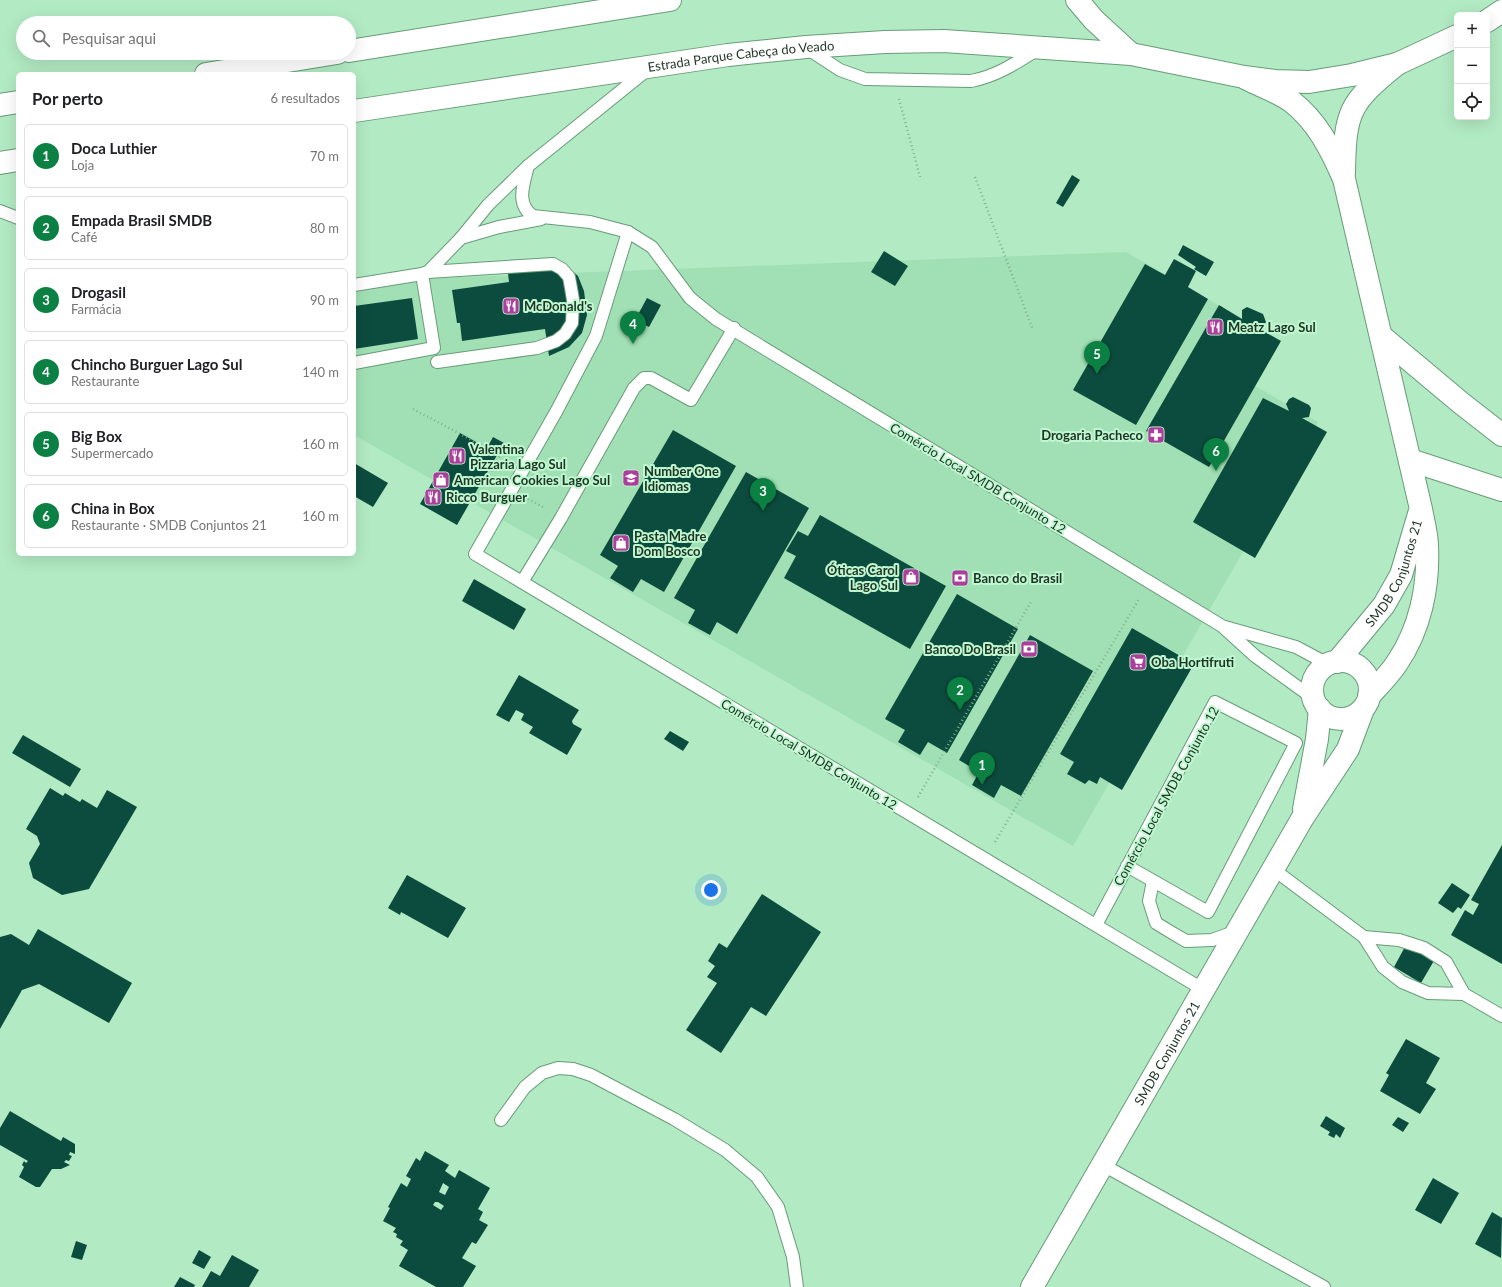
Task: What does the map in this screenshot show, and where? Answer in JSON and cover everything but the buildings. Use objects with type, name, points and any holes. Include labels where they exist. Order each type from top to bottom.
[{"type":"street","points":[[356,50],[670,0]]},
{"type":"street","points":[[1078,0],[1094,20],[1131,54]]},
{"type":"street","points":[[1490,19],[1502,11]]},
{"type":"street","points":[[1244,77],[1275,81],[1309,82],[1352,75],[1397,64],[1454,37]]},
{"type":"street","name":"Estrada Parque Cabeça do Veado","points":[[356,111],[728,55],[806,47],[944,41],[1131,54],[1244,77]]},
{"type":"street","points":[[218,72],[293,60]]},
{"type":"street","points":[[1344,179],[1344,139],[1347,120],[1356,103],[1369,86],[1397,64]]},
{"type":"street","points":[[1244,77],[1290,100],[1309,117],[1328,143],[1344,179],[1421,509]]},
{"type":"street","points":[[0,105],[16,102]]},
{"type":"street","points":[[0,163],[16,160]]},
{"type":"street","points":[[1381,336],[1502,435]]},
{"type":"street","points":[[1410,460],[1502,490]]},
{"type":"street","name":"SMDB Conjuntos 21","points":[[1333,663],[1384,604],[1401,575],[1421,509]]},
{"type":"street","name":"SMDB Conjuntos 21","points":[[1032,1287],[1302,819],[1348,749],[1366,702],[1397,664],[1411,639],[1421,611],[1426,580],[1427,544],[1421,509]]},
{"type":"street","points":[[1333,663],[1355,665],[1362,671],[1369,687],[1366,702],[1357,714],[1344,719],[1330,717],[1316,704],[1313,682],[1316,675],[1333,663]]},
{"type":"street","name":"SMDB Conjuntos 21","points":[[1302,819],[1317,739],[1316,704]]},
{"type":"lane","points":[[806,47],[840,70],[855,77],[899,81],[971,81],[986,78],[1011,66],[1041,47]]},
{"type":"lane","points":[[425,273],[461,238],[488,205],[528,166],[652,66]]},
{"type":"lane","name":"Comércio Local SMDB Conjunto 12","points":[[528,166],[521,195],[523,205],[527,212],[533,216],[590,222],[628,232],[652,247],[679,285],[694,302],[716,319],[734,328],[956,466],[1150,581],[1222,626],[1255,656],[1316,704]]},
{"type":"lane","points":[[0,211],[16,217]]},
{"type":"lane","points":[[461,238],[499,227],[550,217]]},
{"type":"lane","points":[[513,490],[596,336],[628,232]]},
{"type":"lane","points":[[356,285],[425,273],[553,264],[562,269],[569,277],[573,300],[572,323],[565,334],[547,345],[438,362]]},
{"type":"lane","points":[[356,363],[434,348],[425,273]]},
{"type":"lane","points":[[522,582],[561,518],[634,388],[644,378],[651,378],[691,400],[734,328]]},
{"type":"lane","name":"Comércio Local SMDB Conjunto 12","points":[[513,490],[475,554],[1204,990]]},
{"type":"lane","name":"Comércio Local SMDB Conjunto 12","points":[[1222,626],[1296,647],[1333,663]]},
{"type":"lane","name":"Comércio Local SMDB Conjunto 12","points":[[1096,925],[1215,702],[1296,743],[1208,912],[1153,881]]},
{"type":"lane","points":[[1127,866],[1153,881],[1149,901],[1156,923],[1186,941],[1212,940],[1238,930]]},
{"type":"lane","points":[[1273,869],[1364,937],[1383,967],[1402,982],[1428,993],[1464,994],[1502,1016]]},
{"type":"lane","points":[[1364,937],[1399,940],[1424,948],[1446,962],[1464,994]]},
{"type":"lane","points":[[501,1120],[525,1087],[542,1073],[558,1068],[573,1069],[591,1075],[674,1119],[725,1150],[757,1177],[778,1207],[793,1257],[797,1287]]},
{"type":"lane","points":[[1103,1165],[1324,1287]]},
{"type":"path","points":[[897,94],[920,177]]},
{"type":"path","points":[[975,177],[1033,330]]},
{"type":"path","points":[[413,409],[500,455]]},
{"type":"path","points":[[513,490],[561,518]]},
{"type":"path","points":[[985,859],[1150,581]]},
{"type":"path","points":[[909,813],[1032,600]]},
{"type":"shaded area","points":[[1126,252],[1275,338],[1250,383],[1318,422],[1073,846],[356,436],[356,281]]},
{"type":"place","name":"McDonald's","points":[[511,306]]},
{"type":"place","name":"Meatz Lago Sul","points":[[1215,327]]},
{"type":"place","name":"Chincho Burguer Lago Sul","points":[[633,344]]},
{"type":"place","name":"Big Box","points":[[1097,374]]},
{"type":"place","name":"Drogaria Pacheco","points":[[1156,435]]},
{"type":"place","name":"Valentina Pizzaria Lago Sul","points":[[457,456]]},
{"type":"place","name":"China in Box","points":[[1216,471]]},
{"type":"place","name":"Number One Idiomas","points":[[631,478]]},
{"type":"place","name":"American Cookies Lago Sul","points":[[441,480]]},
{"type":"place","name":"Ricco Burguer","points":[[433,497]]},
{"type":"place","name":"Drogasil","points":[[763,511]]},
{"type":"place","name":"Pasta Madre Dom Bosco","points":[[621,543]]},
{"type":"place","name":"Óticas Carol Lago Sul","points":[[911,577]]},
{"type":"place","name":"Banco do Brasil","points":[[960,578]]},
{"type":"place","name":"Banco Do Brasil","points":[[1029,649]]},
{"type":"place","name":"Oba Hortifruti","points":[[1138,662]]},
{"type":"place","name":"Empada Brasil SMDB","points":[[960,710]]},
{"type":"place","name":"Doca Luthier","points":[[982,785]]}]
